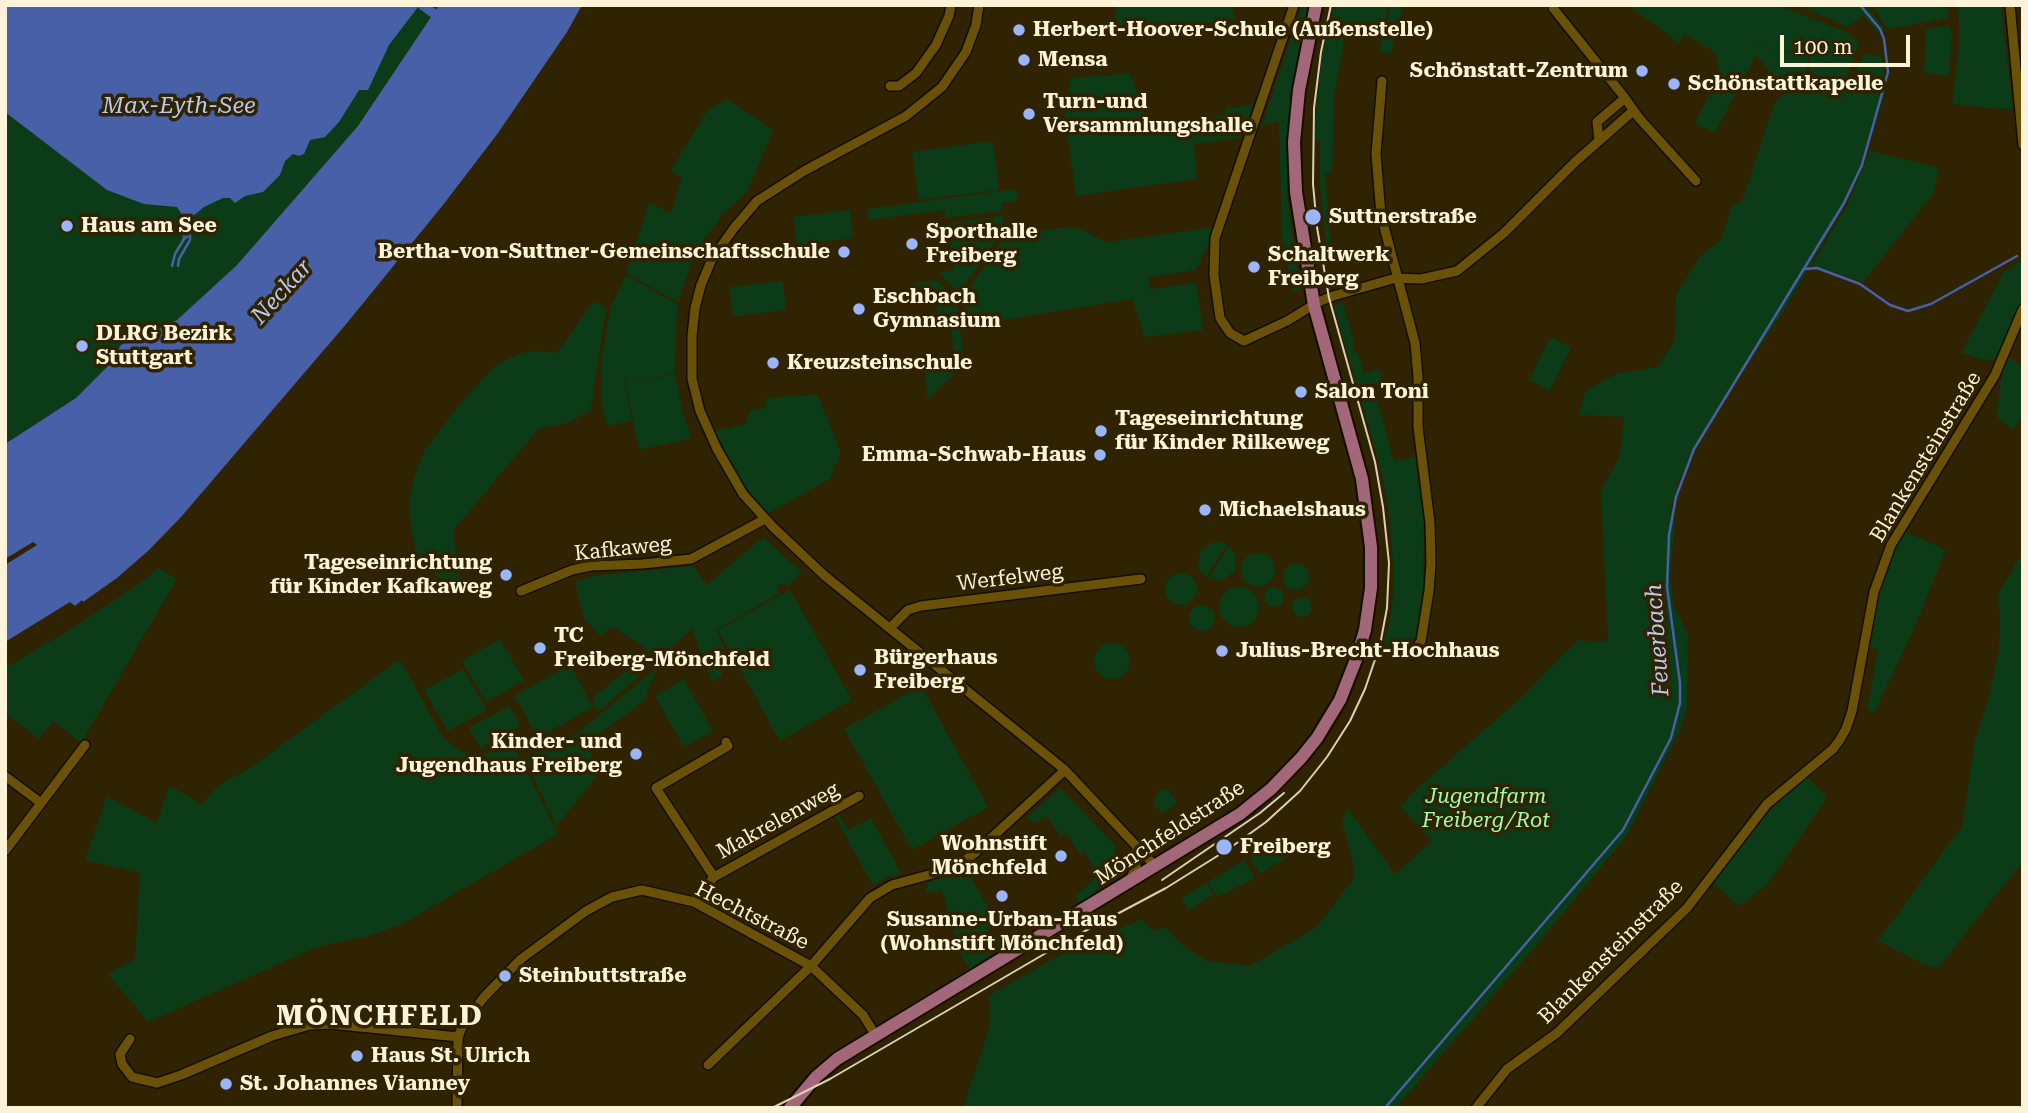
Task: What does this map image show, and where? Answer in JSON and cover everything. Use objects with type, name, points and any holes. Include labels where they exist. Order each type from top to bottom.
[{"type":"main road","name":"Mönchfeldstraße","points":[[790,1108],[824,1068],[1240,814],[1286,775],[1317,738],[1331,716],[1357,657],[1365,630],[1371,588],[1369,524],[1359,469],[1314,305],[1298,219],[1294,169],[1299,90],[1316,5]]},
{"type":"street","points":[[890,86],[899,86],[916,73],[936,45],[951,5]]},
{"type":"street","points":[[979,5],[976,24],[966,52],[942,87],[906,117],[804,171],[757,201],[734,228],[712,259],[701,285],[692,336],[692,379],[700,411],[717,449],[743,494],[772,527],[825,576],[1065,770],[1156,867]]},
{"type":"street","points":[[1294,5],[1215,238],[1214,275],[1220,318],[1230,333],[1244,341],[1333,296],[1396,278],[1421,279],[1457,271],[1504,233],[1599,140],[1633,111]]},
{"type":"street","points":[[2010,5],[2023,145]]},
{"type":"street","points":[[1553,8],[1633,111],[1696,181]]},
{"type":"street","points":[[1382,81],[1376,154],[1381,215],[1415,343],[1418,427],[1430,535],[1429,591],[1421,641],[1412,655]]},
{"type":"street","points":[[1599,140],[1597,122],[1625,98]]},
{"type":"street","name":"Blankensteinstraße","points":[[1476,1108],[1507,1069],[1557,1032],[1687,908],[1767,804],[1839,741],[1852,711],[1874,592],[1891,545],[1996,375],[2023,309]]},
{"type":"street","name":"Kafkaweg","points":[[521,591],[572,570],[592,566],[642,565],[691,559],[765,519]]},
{"type":"street","name":"Werfelweg","points":[[890,628],[908,610],[921,606],[1141,579]]},
{"type":"street","name":"Makrelenweg","points":[[714,877],[656,788],[728,746],[726,742]]},
{"type":"street","points":[[5,851],[85,745]]},
{"type":"street","points":[[708,1065],[811,966],[870,898],[892,885],[961,863],[1065,770]]},
{"type":"street","points":[[5,776],[41,803]]},
{"type":"street","name":"Makrelenweg","points":[[694,902],[714,877],[859,796]]},
{"type":"street","points":[[1129,883],[1136,866],[1138,847]]},
{"type":"street","name":"Hechtstraße","points":[[458,1037],[463,1025],[484,997],[521,959],[586,911],[612,897],[642,890],[694,902],[811,966],[863,1015],[876,1036]]},
{"type":"street","points":[[130,1039],[120,1054],[122,1064],[132,1077],[157,1083],[272,1036],[310,1025],[331,1024],[458,1037],[457,1108]]},
{"type":"green space","points":[[5,5],[439,5],[358,126],[237,265],[177,320],[121,345],[109,365],[76,398],[5,444]]},
{"type":"green space","points":[[1117,5],[1233,5],[1235,19],[1112,35]]},
{"type":"green space","points":[[1302,5],[1310,5],[1291,93],[1287,194],[1300,293],[1292,290],[1282,237],[1279,122],[1262,125]]},
{"type":"green space","points":[[1334,5],[1389,5],[1379,40],[1368,38],[1370,30],[1347,24],[1334,98],[1332,173],[1325,174],[1332,252],[1327,252],[1320,188],[1320,140],[1314,140],[1322,55]]},
{"type":"green space","points":[[1391,5],[1403,5],[1391,54],[1379,51]]},
{"type":"green space","points":[[1628,5],[1777,5],[1844,31],[1859,42],[1844,86],[1809,80],[1809,55],[1798,48],[1780,55],[1743,33],[1780,56],[1798,50],[1808,56],[1806,78],[1798,72],[1782,85],[1756,55],[1715,133],[1695,123],[1719,76],[1716,53],[1685,34],[1679,43]]},
{"type":"green space","points":[[1799,5],[1865,5],[1884,28],[1877,32],[1864,16],[1847,27]]},
{"type":"green space","points":[[1872,5],[1946,5],[1949,18],[1888,29]]},
{"type":"green space","points":[[1956,5],[2001,5],[2013,110],[1952,104],[1959,45]]},
{"type":"green space","points":[[1949,25],[1952,33],[1949,76],[1924,73],[1926,29]]},
{"type":"green space","name":"Jugendfarm Freiberg/Rot","points":[[1863,54],[1882,56],[1886,89],[1862,169],[1845,205],[1783,312],[1711,419],[1685,472],[1676,483],[1679,498],[1671,503],[1675,522],[1670,577],[1674,605],[1688,635],[1687,707],[1682,726],[1626,837],[1534,948],[1396,1108],[963,1108],[989,1029],[988,996],[1060,955],[1142,919],[1152,931],[1165,927],[1182,945],[1207,961],[1250,966],[1317,927],[1354,878],[1354,867],[1342,821],[1348,809],[1394,873],[1398,872],[1432,841],[1401,807],[1409,796],[1524,695],[1578,640],[1608,642],[1601,490],[1620,455],[1624,417],[1579,415],[1586,390],[1619,373],[1657,367],[1675,340],[1676,294],[1700,257],[1722,238],[1732,205],[1742,202],[1774,104],[1794,82],[1849,91]]},
{"type":"green space","points":[[1130,73],[1149,126],[1224,115],[1226,108],[1253,105],[1241,138],[1194,144],[1197,179],[1076,196],[1064,109],[1071,78]]},
{"type":"green space","points":[[727,99],[773,130],[747,192],[721,216],[695,253],[678,302],[626,273],[649,202],[671,213],[682,178],[671,170],[707,111]]},
{"type":"green space","points":[[993,141],[999,190],[918,200],[912,152]]},
{"type":"green space","points":[[1870,151],[1939,168],[1933,194],[1863,282],[1831,271],[1810,269],[1847,206]]},
{"type":"green space","points":[[1016,189],[1018,201],[1001,203],[1001,211],[946,218],[944,210],[869,220],[867,209]]},
{"type":"green space","points":[[850,210],[853,238],[797,245],[794,217]]},
{"type":"green space","points":[[1003,216],[1004,229],[959,293],[938,273],[954,270],[948,223]]},
{"type":"green space","points":[[1076,227],[1106,242],[1216,227],[1196,270],[1148,277],[1150,289],[1196,283],[1203,330],[1145,337],[1132,299],[968,326],[963,297],[1007,234]]},
{"type":"green space","points":[[2023,259],[2022,298],[1996,358],[1984,361],[1962,352],[2003,273]]},
{"type":"green space","points":[[626,275],[677,304],[675,374],[624,382],[632,421],[607,426],[601,402],[601,362],[610,309]]},
{"type":"green space","points":[[936,280],[956,299],[965,363],[928,399],[924,367],[955,362],[950,323],[939,324],[936,303],[912,303],[910,284]]},
{"type":"green space","points":[[783,281],[786,310],[733,316],[729,287]]},
{"type":"green space","points":[[594,301],[606,308],[591,410],[568,423],[539,428],[453,531],[460,580],[457,592],[418,561],[409,508],[413,480],[425,450],[460,404],[496,365],[521,353],[557,353]]},
{"type":"green space","points":[[1343,303],[1354,342],[1352,344],[1355,353],[1358,352],[1364,373],[1379,369],[1383,381],[1373,384],[1394,462],[1415,456],[1424,522],[1423,589],[1416,637],[1392,650],[1384,646],[1392,608],[1394,574],[1388,505],[1379,462],[1334,306]]},
{"type":"green space","points":[[1550,337],[1571,347],[1550,391],[1529,380]]},
{"type":"green space","points":[[2009,357],[2023,367],[2023,416],[2013,430],[1996,416],[2002,374]]},
{"type":"green space","points":[[675,375],[683,414],[692,438],[639,450],[625,382]]},
{"type":"green space","points":[[817,394],[841,453],[830,479],[767,514],[746,491],[714,431],[746,424],[750,410],[764,409],[767,398]]},
{"type":"green space","points":[[1904,531],[1946,550],[1912,633],[1874,713],[1867,709],[1878,650],[1869,647],[1879,593]]},
{"type":"green space","points":[[763,537],[802,573],[787,587],[784,583],[777,587],[780,593],[716,630],[724,647],[722,676],[712,682],[692,629],[598,712],[593,697],[651,652],[613,627],[600,636],[584,619],[575,583],[592,576],[693,566],[707,585]]},
{"type":"green space","points":[[1211,543],[1227,544],[1206,577],[1198,568],[1200,552]]},
{"type":"green space","points":[[1229,546],[1236,556],[1235,571],[1223,580],[1208,579]]},
{"type":"green space","points":[[2023,551],[2023,861],[1938,968],[1921,963],[1878,941],[1962,826],[1975,740],[1989,697],[1999,649],[1998,594]]},
{"type":"green space","points":[[1258,553],[1270,558],[1275,570],[1270,582],[1258,587],[1246,582],[1241,570],[1246,558]]},
{"type":"green space","points":[[1296,564],[1305,568],[1309,577],[1305,586],[1296,590],[1287,586],[1283,577],[1287,568]]},
{"type":"green space","points":[[158,568],[177,579],[81,743],[53,721],[39,739],[5,714],[5,668],[76,626]]},
{"type":"green space","points":[[1181,573],[1192,578],[1197,589],[1192,600],[1181,605],[1170,600],[1165,589],[1170,578]]},
{"type":"green space","points":[[1239,587],[1247,588],[1253,593],[1258,599],[1258,615],[1253,621],[1247,626],[1239,627],[1231,626],[1225,621],[1220,615],[1219,607],[1220,599],[1225,593],[1231,588]]},
{"type":"green space","points":[[1270,587],[1278,587],[1284,597],[1278,607],[1270,607],[1264,601],[1264,593]]},
{"type":"green space","points":[[790,590],[852,700],[780,741],[718,630]]},
{"type":"green space","points":[[1302,597],[1309,600],[1312,607],[1309,614],[1302,617],[1295,614],[1292,607],[1295,600]]},
{"type":"green space","points":[[1202,605],[1211,609],[1215,618],[1211,627],[1202,631],[1193,627],[1189,618],[1193,609]]},
{"type":"green space","points":[[500,639],[524,681],[486,702],[462,661]]},
{"type":"green space","points":[[1112,643],[1125,648],[1130,661],[1125,674],[1112,679],[1099,674],[1094,661],[1099,648]]},
{"type":"green space","points":[[397,661],[402,663],[443,738],[466,755],[516,750],[558,834],[402,924],[373,935],[317,947],[148,1022],[108,974],[135,959],[140,873],[85,860],[107,796],[157,823],[169,785],[203,805],[221,784],[253,766]]},
{"type":"green space","points":[[570,665],[593,707],[538,738],[514,696]]},
{"type":"green space","points":[[657,668],[644,701],[586,744],[600,772],[557,826],[524,758],[579,732]]},
{"type":"green space","points":[[463,669],[487,710],[448,731],[424,690]]},
{"type":"green space","points":[[684,679],[713,731],[684,747],[655,696]]},
{"type":"green space","points":[[921,686],[988,807],[912,850],[844,729]]},
{"type":"green space","points":[[509,706],[521,726],[481,748],[469,728]]},
{"type":"green space","points":[[1806,776],[1827,797],[1768,884],[1739,906],[1710,881],[1772,806]]},
{"type":"green space","points":[[1060,788],[1115,845],[1113,865],[1097,890],[1078,903],[1076,896],[1099,874],[1085,852],[1080,854],[1066,833],[1060,836],[1048,817],[1032,822],[1027,817]]},
{"type":"green space","points":[[1159,790],[1169,790],[1177,803],[1162,813],[1153,804]]},
{"type":"green space","points":[[839,814],[848,830],[871,818],[901,873],[885,878],[873,886],[835,816]]},
{"type":"green space","points":[[1279,840],[1289,856],[1260,874],[1250,858]]},
{"type":"green space","points":[[1244,860],[1255,878],[1217,897],[1208,882]]},
{"type":"green space","points":[[968,866],[974,883],[997,923],[987,930],[991,939],[1003,935],[1008,943],[970,969],[960,953],[942,890],[926,893],[925,889],[928,888],[927,883]]},
{"type":"green space","points":[[1206,883],[1214,895],[1189,910],[1181,898]]},
{"type":"water","name":"Max-Eyth-See","points":[[5,5],[422,5],[389,45],[368,90],[359,90],[339,122],[325,137],[310,140],[304,154],[293,154],[285,161],[280,175],[263,192],[245,196],[235,203],[230,198],[223,198],[193,216],[183,216],[177,207],[144,204],[107,190],[5,112]]},
{"type":"water","name":"Neckar","points":[[439,5],[582,5],[567,32],[498,133],[443,205],[347,323],[181,517],[117,578],[83,602],[82,600],[75,606],[70,602],[5,642],[5,565],[37,545],[33,542],[5,559],[5,444],[76,398],[109,365],[121,345],[177,320],[237,265],[358,126]]},
{"type":"waterway","points":[[422,5],[433,13]]},
{"type":"waterway","name":"Feuerbach","points":[[1385,1108],[1623,830],[1671,738],[1680,703],[1680,683],[1667,587],[1669,535],[1676,497],[1694,449],[1844,203],[1862,165],[1888,72],[1884,39],[1880,29],[1860,5]]},
{"type":"waterway","points":[[172,266],[175,254],[184,239],[184,216]]},
{"type":"waterway","points":[[184,239],[187,237],[186,216]]},
{"type":"waterway","points":[[178,266],[190,240],[189,216]]},
{"type":"waterway","points":[[1804,269],[1817,268],[1860,284],[1890,305],[1908,311],[1931,304],[2017,256]]},
{"type":"tram line","points":[[772,1108],[830,1079],[1070,939],[1166,888],[1227,850],[1266,822],[1300,791],[1327,757],[1350,721],[1365,689],[1380,645],[1387,608],[1389,563],[1375,462],[1329,298],[1317,227],[1313,184],[1314,108],[1321,52],[1331,5]]},
{"type":"tram line","points":[[1162,880],[1260,813],[1284,793]]},
{"type":"place","name":"Herbert-Hoover-Schule (Außenstelle)","points":[[1019,30]]},
{"type":"place","name":"Mensa","points":[[1024,60]]},
{"type":"place","name":"Schönstatt-Zentrum","points":[[1642,71]]},
{"type":"place","name":"Schönstattkapelle","points":[[1674,84]]},
{"type":"place","name":"Turn-und Versammlungshalle","points":[[1029,114]]},
{"type":"place","name":"Suttnerstraße","points":[[1313,217]]},
{"type":"place","name":"Haus am See","points":[[67,226]]},
{"type":"place","name":"Sporthalle Freiberg","points":[[912,244]]},
{"type":"place","name":"Bertha-von-Suttner-Gemeinschaftsschule","points":[[844,252]]},
{"type":"place","name":"Schaltwerk Freiberg","points":[[1254,267]]},
{"type":"place","name":"Eschbach Gymnasium","points":[[859,309]]},
{"type":"place","name":"DLRG Bezirk Stuttgart","points":[[82,346]]},
{"type":"place","name":"Kreuzsteinschule","points":[[773,363]]},
{"type":"place","name":"Salon Toni","points":[[1301,392]]},
{"type":"place","name":"Tageseinrichtung für Kinder Rilkeweg","points":[[1101,431]]},
{"type":"place","name":"Emma-Schwab-Haus","points":[[1100,455]]},
{"type":"place","name":"Michaelshaus","points":[[1205,510]]},
{"type":"place","name":"Tageseinrichtung für Kinder Kafkaweg","points":[[506,575]]},
{"type":"place","name":"TC Freiberg-Mönchfeld","points":[[540,648]]},
{"type":"place","name":"Julius-Brecht-Hochhaus","points":[[1222,651]]},
{"type":"place","name":"Bürgerhaus Freiberg","points":[[860,670]]},
{"type":"place","name":"Kinder- und Jugendhaus Freiberg","points":[[636,754]]},
{"type":"place","name":"Freiberg","points":[[1224,847]]},
{"type":"place","name":"Wohnstift Mönchfeld","points":[[1061,856]]},
{"type":"place","name":"Susanne-Urban-Haus (Wohnstift Mönchfeld)","points":[[1002,896]]},
{"type":"place","name":"Steinbuttstraße","points":[[505,976]]},
{"type":"place","name":"Haus St. Ulrich","points":[[357,1056]]},
{"type":"place","name":"St. Johannes Vianney","points":[[226,1084]]},
{"type":"district","name":"MÖNCHFELD","points":[[380,1017]]}]
